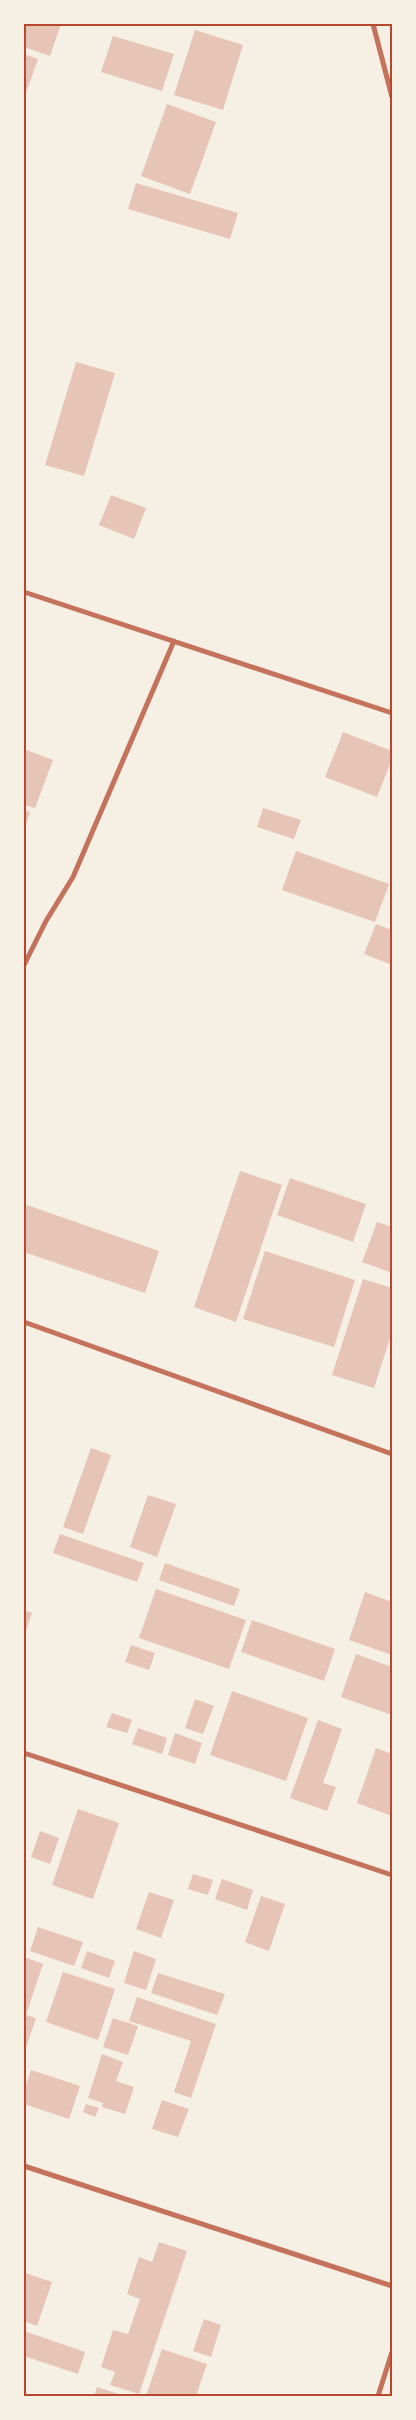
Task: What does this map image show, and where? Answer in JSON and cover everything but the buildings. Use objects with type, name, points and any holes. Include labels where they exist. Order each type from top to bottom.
[{"type":"street","points":[[373,24],[392,97]]},
{"type":"street","points":[[24,592],[392,713]]},
{"type":"street","points":[[24,965],[46,921],[73,877],[174,641]]},
{"type":"street","points":[[24,1322],[392,1454]]},
{"type":"street","points":[[24,1752],[392,1875]]},
{"type":"street","points":[[24,2166],[392,2286]]},
{"type":"street","points":[[378,2396],[392,2352]]}]
